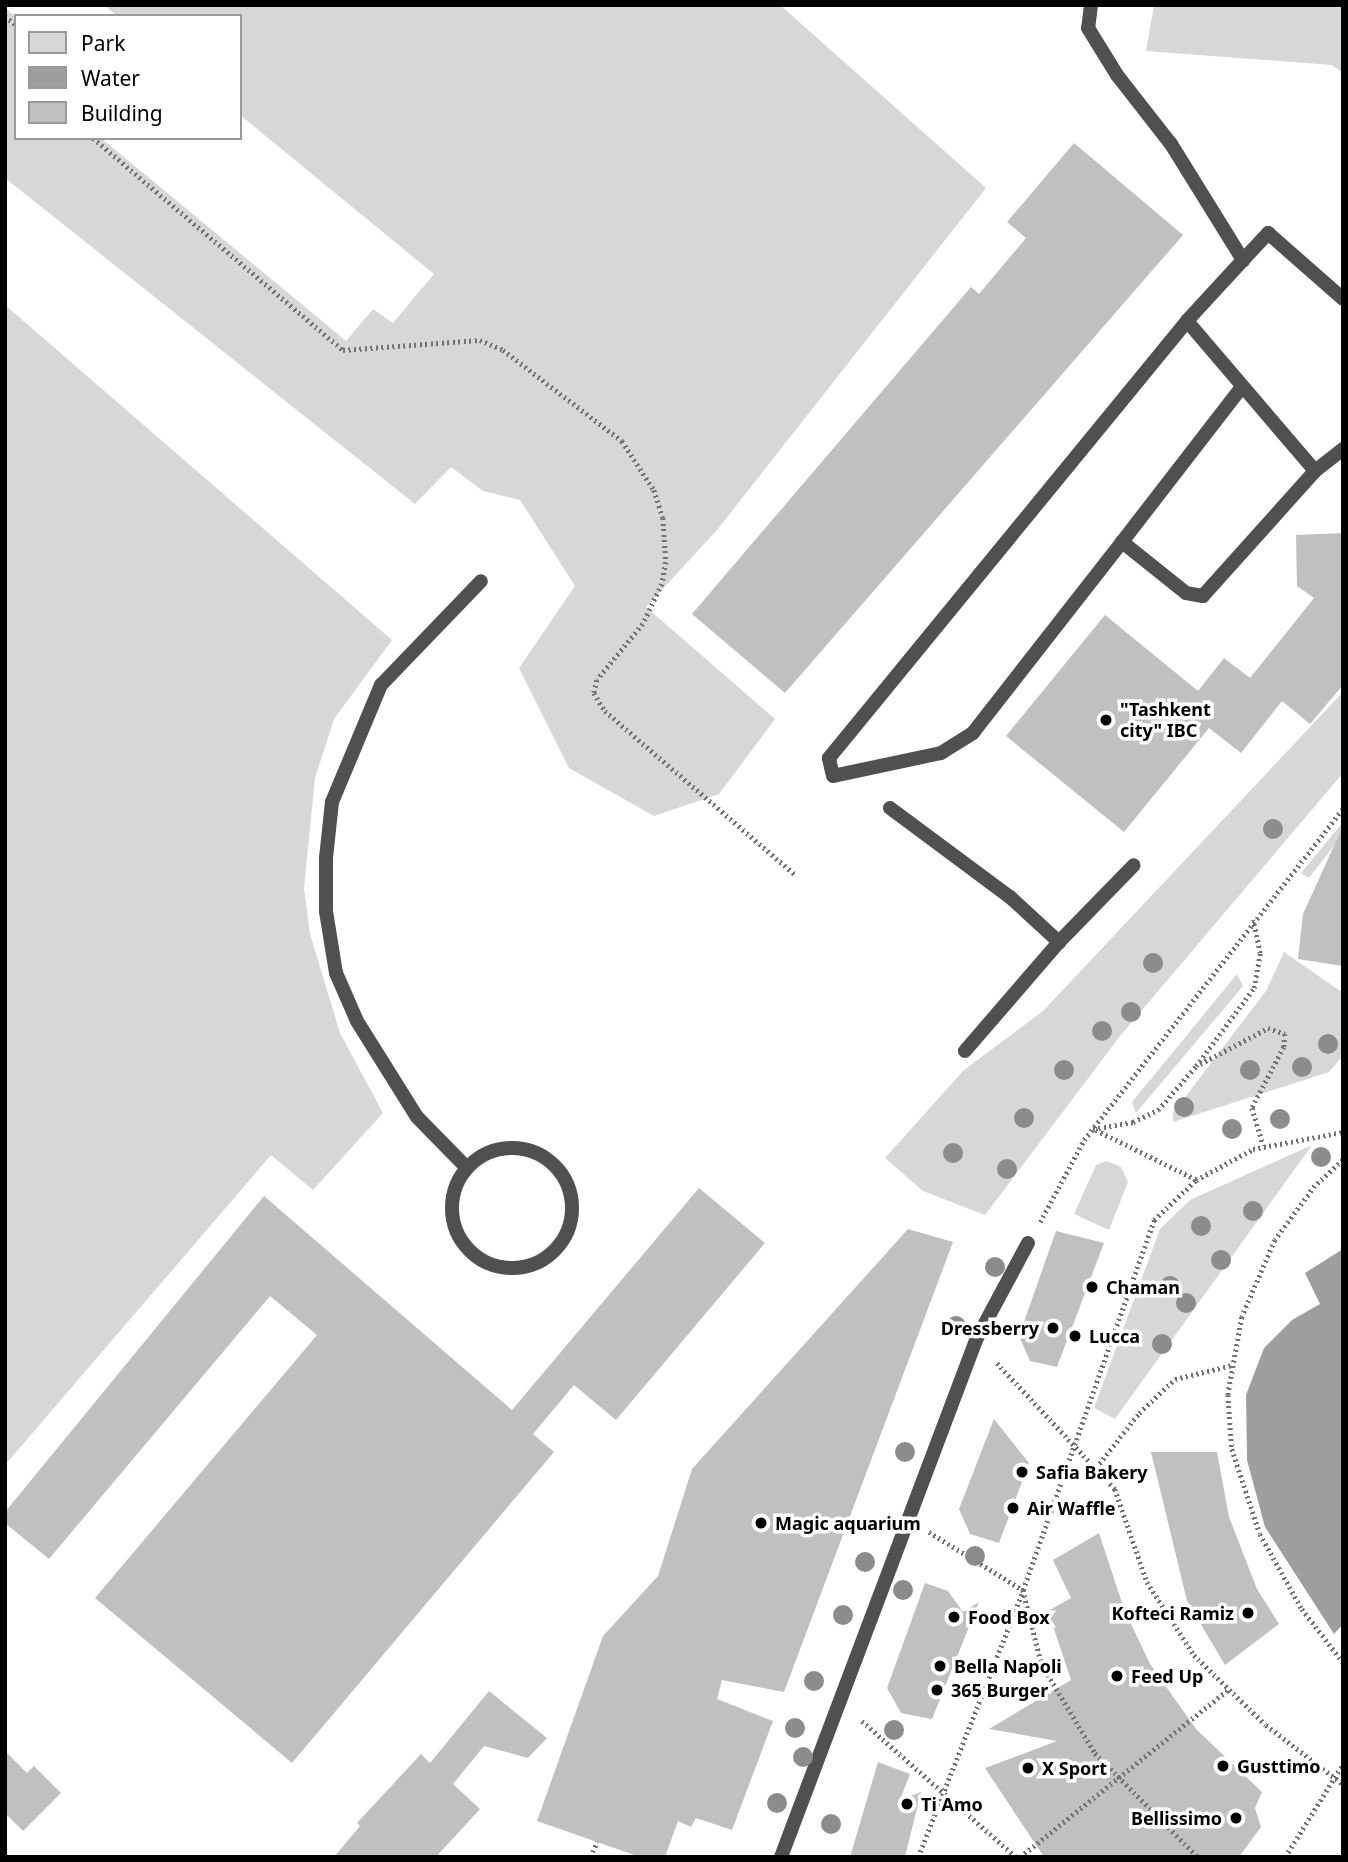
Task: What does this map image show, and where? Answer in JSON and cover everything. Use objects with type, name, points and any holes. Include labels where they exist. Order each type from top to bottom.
[{"type":"lane","points":[[1091,5],[1088,28],[1116,75],[1171,144],[1243,260]]},
{"type":"lane","points":[[1241,388],[973,733],[941,753],[833,776],[829,758],[1187,321],[1268,233],[1343,299]]},
{"type":"lane","points":[[1187,321],[1241,388],[1315,471]]},
{"type":"lane","points":[[1122,542],[1186,593],[1203,596],[1315,471],[1343,449]]},
{"type":"lane","points":[[467,1168],[417,1117],[357,1021],[336,973],[326,911],[326,858],[332,802],[381,685],[481,581]]},
{"type":"lane","points":[[890,808],[1010,897],[1059,942]]},
{"type":"lane","points":[[965,1051],[1059,942],[1134,865]]},
{"type":"lane","points":[[519,1149],[555,1167],[572,1199],[571,1219],[552,1253],[515,1268],[478,1258],[463,1243],[452,1205],[467,1168],[491,1153],[519,1149]]},
{"type":"lane","points":[[780,1857],[976,1340],[1028,1243]]},
{"type":"path","points":[[95,140],[343,350],[480,340],[503,350],[622,441],[654,490],[663,518],[666,562],[662,584],[643,624],[597,680],[594,693],[605,711],[796,875]]},
{"type":"path","points":[[1028,1243],[1093,1129],[1343,808]]},
{"type":"path","points":[[1093,1129],[1133,1122],[1158,1110],[1196,1066],[1254,988],[1260,953],[1254,920]]},
{"type":"path","points":[[1196,1066],[1268,1028],[1285,1034],[1284,1046],[1252,1108],[1263,1145]]},
{"type":"path","points":[[1093,1129],[1196,1180]]},
{"type":"path","points":[[918,1857],[1023,1590],[1072,1442],[1154,1220],[1196,1180],[1263,1145],[1343,1132]]},
{"type":"path","points":[[1343,1160],[1315,1186],[1275,1240],[1241,1317],[1228,1395],[1232,1449],[1260,1534],[1302,1609],[1343,1662]]},
{"type":"path","points":[[976,1340],[1115,1489],[1147,1582],[1194,1655],[1229,1689],[1333,1779],[1343,1784]]},
{"type":"path","points":[[1096,1468],[1139,1413],[1175,1379],[1233,1365]]},
{"type":"path","points":[[908,1519],[1023,1590],[1042,1665],[1095,1753],[1198,1857]]},
{"type":"path","points":[[840,1700],[942,1796],[1018,1857],[1117,1775],[1229,1689]]},
{"type":"path","points":[[1285,1857],[1343,1764]]},
{"type":"path","points":[[590,1857],[597,1842]]},
{"type":"green space","points":[[104,5],[780,5],[986,188],[717,530],[646,607],[775,719],[719,794],[654,816],[569,768],[519,668],[575,586],[520,500],[483,491],[451,467],[415,504],[5,178],[5,8],[14,15],[14,140],[103,140],[346,341],[373,309],[393,323],[434,274],[242,117],[242,14],[115,14]]},
{"type":"green space","points":[[1154,5],[1343,5],[1343,73],[1332,65],[1146,51]]},
{"type":"green space","points":[[5,305],[392,640],[334,719],[315,778],[304,888],[310,934],[340,1033],[383,1113],[313,1190],[271,1155],[5,1465]]},
{"type":"green space","points":[[1343,692],[1343,773],[1120,1036],[985,1215],[923,1191],[885,1158],[964,1070],[1043,1011]]},
{"type":"green space","points":[[1343,822],[1343,834],[1309,878],[1301,873]]},
{"type":"green space","points":[[1284,952],[1343,993],[1343,1056],[1329,1072],[1173,1122],[1173,1113],[1266,991]]},
{"type":"green space","points":[[1237,974],[1243,986],[1136,1113],[1132,1102]]},
{"type":"green space","points":[[1312,1145],[1115,1419],[1094,1408],[1160,1229],[1190,1200]]},
{"type":"green space","points":[[1107,1161],[1121,1167],[1128,1182],[1109,1230],[1074,1214],[1096,1165]]},
{"type":"water","points":[[1343,1249],[1343,1624],[1334,1634],[1265,1527],[1247,1460],[1246,1395],[1264,1348],[1292,1320],[1320,1304],[1305,1273]]},
{"type":"building","points":[[1074,143],[1183,235],[785,693],[692,614],[971,287],[979,294],[1026,238],[1007,222]]},
{"type":"building","name":"\"Tashkent city\" IBC","points":[[1343,533],[1343,685],[1310,724],[1282,701],[1241,753],[1209,728],[1124,832],[1006,736],[1105,615],[1198,691],[1224,658],[1250,678],[1314,598],[1297,586],[1296,535]]},
{"type":"building","points":[[1343,826],[1343,966],[1298,959],[1303,914]]},
{"type":"building","points":[[699,1188],[765,1243],[616,1420],[574,1385],[533,1434],[554,1452],[292,1763],[95,1598],[317,1335],[270,1296],[49,1559],[5,1523],[5,1512],[264,1196],[512,1410]]},
{"type":"building","name":"Magic aquarium","points":[[908,1229],[953,1242],[784,1692],[722,1680],[717,1699],[773,1721],[732,1830],[696,1818],[691,1827],[678,1821],[665,1857],[640,1857],[537,1821],[603,1636],[658,1576],[692,1469]]},
{"type":"building","points":[[1056,1231],[1104,1243],[1057,1367],[1030,1361],[1019,1336]]},
{"type":"building","points":[[994,1419],[1029,1463],[999,1543],[970,1534],[959,1509]]},
{"type":"building","points":[[1151,1452],[1217,1452],[1229,1517],[1257,1589],[1279,1624],[1225,1665],[1187,1601]]},
{"type":"building","points":[[1099,1533],[1124,1609],[1150,1664],[1196,1729],[1262,1792],[1255,1808],[1261,1827],[1239,1857],[1044,1857],[985,1768],[1057,1741],[989,1729],[1071,1680],[1048,1611],[1071,1598],[1053,1560]]},
{"type":"building","points":[[925,1583],[948,1591],[963,1612],[979,1602],[932,1719],[901,1713],[887,1688]]},
{"type":"building","points":[[489,1691],[547,1738],[528,1758],[484,1746],[453,1784],[480,1809],[436,1857],[334,1857],[360,1826],[357,1823],[421,1754],[430,1763]]},
{"type":"building","points":[[5,1751],[27,1773],[34,1766],[61,1793],[23,1831],[5,1813]]},
{"type":"building","points":[[878,1762],[910,1774],[900,1800],[921,1792],[905,1857],[850,1857]]},
{"type":"place","name":"\"Tashkent city\" IBC","points":[[1106,720]]},
{"type":"place","name":"Chaman","points":[[1092,1287]]},
{"type":"place","name":"Dressberry","points":[[1053,1328]]},
{"type":"place","name":"Lucca","points":[[1075,1336]]},
{"type":"place","name":"Safia Bakery","points":[[1022,1472]]},
{"type":"place","name":"Air Waffle","points":[[1013,1508]]},
{"type":"place","name":"Magic aquarium","points":[[761,1523]]},
{"type":"place","name":"Kofteci Ramiz","points":[[1248,1613]]},
{"type":"place","name":"Food Box","points":[[954,1617]]},
{"type":"place","name":"Bella Napoli","points":[[940,1666]]},
{"type":"place","name":"Feed Up","points":[[1117,1676]]},
{"type":"place","name":"365 Burger","points":[[937,1690]]},
{"type":"place","name":"Gusttimo","points":[[1223,1766]]},
{"type":"place","name":"X Sport","points":[[1028,1768]]},
{"type":"place","name":"Ti Amo","points":[[907,1804]]},
{"type":"place","name":"Bellissimo","points":[[1236,1818]]}]
